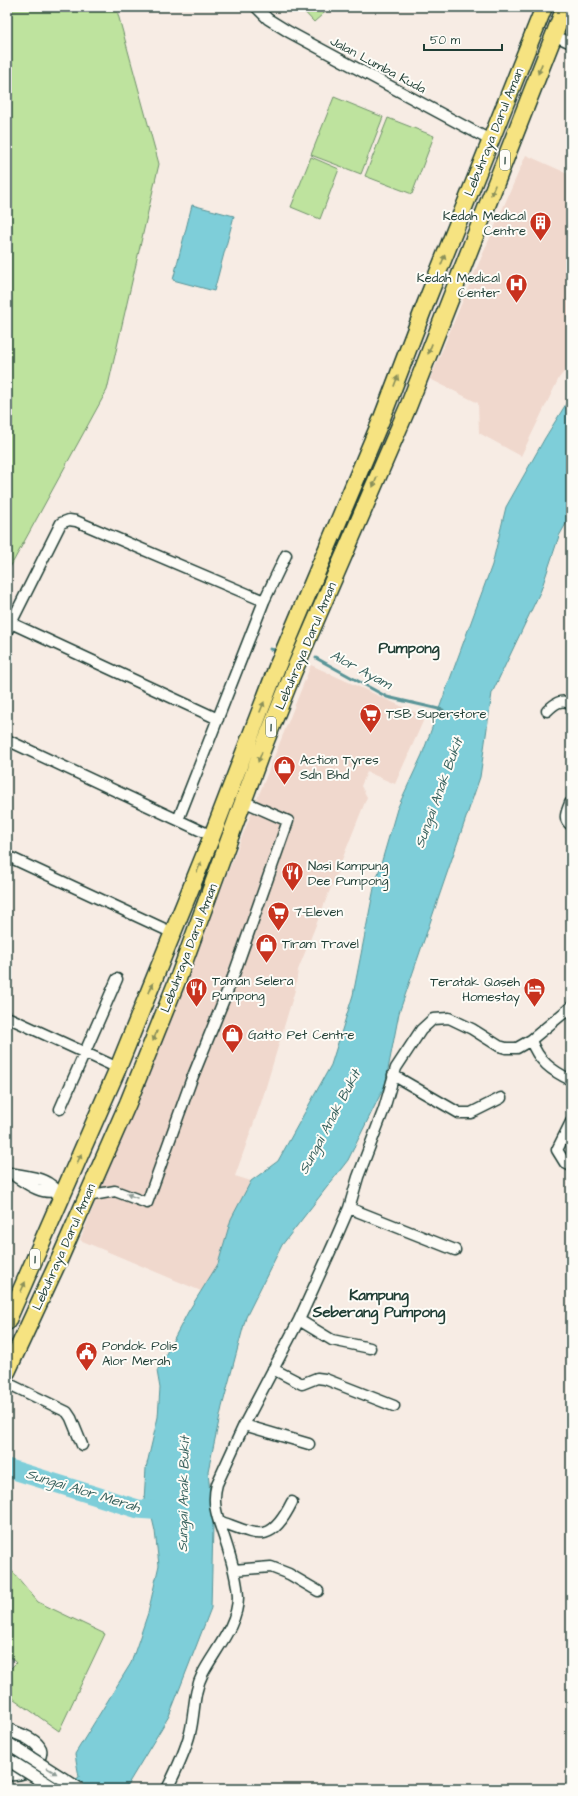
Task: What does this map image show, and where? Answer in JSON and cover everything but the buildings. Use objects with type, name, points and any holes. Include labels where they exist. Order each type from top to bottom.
[{"type":"highway","name":"Lebuhraya Darul Aman","points":[[7,1322],[118,1068],[212,836],[278,667],[380,427],[490,140],[544,7]]},
{"type":"highway","name":"Lebuhraya Darul Aman","points":[[7,1372],[60,1258],[128,1103],[179,976],[243,801],[293,674],[408,407],[564,7]]},
{"type":"highway","points":[[384,463],[385,443],[380,427],[391,425],[408,407]]},
{"type":"highway","points":[[60,1258],[68,1209],[62,1194],[77,1191],[109,1146]]},
{"type":"street","name":"Jalan Lumba Kuda","points":[[256,7],[268,19],[290,32],[490,140]]},
{"type":"street","points":[[553,35],[571,43]]},
{"type":"street","points":[[218,719],[9,627],[61,523],[69,520],[76,521],[264,601]]},
{"type":"street","points":[[178,820],[264,601],[286,556]]},
{"type":"street","points":[[547,711],[558,702],[567,701],[571,704]]},
{"type":"street","points":[[7,740],[212,836]]},
{"type":"street","points":[[87,1196],[116,1191],[147,1203],[192,1081],[233,977],[288,821],[243,801]]},
{"type":"street","points":[[570,803],[565,818],[566,822],[571,825]]},
{"type":"street","points":[[7,856],[173,933]]},
{"type":"street","points":[[60,1109],[117,978]]},
{"type":"street","points":[[167,1789],[182,1757],[190,1733],[196,1689],[202,1674],[229,1630],[238,1599],[234,1570],[214,1506],[216,1484],[244,1425],[299,1320],[349,1208],[358,1177],[384,1109],[393,1075],[401,1058],[428,1022],[438,1018],[454,1020],[472,1028],[499,1046],[506,1048],[517,1048],[531,1040],[571,1007]]},
{"type":"street","points":[[7,1017],[118,1068]]},
{"type":"street","points":[[531,1040],[542,1061],[553,1071],[571,1080]]},
{"type":"street","points":[[393,1075],[458,1113],[471,1113],[501,1098]]},
{"type":"street","points":[[571,1122],[557,1150],[565,1163],[571,1166]]},
{"type":"street","points":[[8,1172],[29,1185],[48,1193],[62,1194]]},
{"type":"street","points":[[349,1208],[455,1250]]},
{"type":"street","points":[[299,1320],[332,1340],[370,1348]]},
{"type":"street","points":[[273,1369],[302,1384],[317,1378],[325,1379],[394,1406]]},
{"type":"street","points":[[7,1383],[60,1407],[67,1412],[82,1445]]},
{"type":"street","points":[[244,1425],[309,1444]]},
{"type":"street","points":[[218,1521],[251,1533],[264,1533],[278,1526],[292,1502]]},
{"type":"street","points":[[234,1570],[271,1567],[285,1572],[318,1591]]},
{"type":"street","points":[[7,1729],[34,1742],[40,1749],[41,1754],[38,1761],[26,1771],[16,1774],[7,1774]]},
{"type":"street","points":[[7,1743],[79,1789]]},
{"type":"street","points":[[7,1759],[55,1789]]},
{"type":"shaded area","name":"Kedah Medical Center","points":[[526,155],[571,175],[571,363],[559,378],[521,456],[479,433],[478,403],[430,379]]},
{"type":"shaded area","points":[[311,665],[425,717],[395,784],[367,772],[361,786],[367,797],[298,970],[295,990],[262,1100],[235,1176],[251,1181],[231,1219],[218,1264],[201,1291],[80,1240]]},
{"type":"green space","points":[[7,7],[116,7],[159,164],[107,390],[7,573]]},
{"type":"green space","points":[[300,7],[331,7],[314,22]]},
{"type":"green space","points":[[334,97],[383,117],[361,174],[311,155]]},
{"type":"green space","points":[[388,118],[434,136],[412,194],[365,176]]},
{"type":"green space","points":[[311,157],[339,169],[320,219],[291,207]]},
{"type":"green space","points":[[7,1565],[38,1602],[105,1634],[59,1731],[7,1694],[7,1672],[16,1663],[7,1653]]},
{"type":"water","points":[[192,205],[234,216],[214,291],[173,280]]},
{"type":"water","name":"Sungai Anak Bukit","points":[[571,396],[571,515],[559,536],[541,590],[492,693],[480,777],[399,1013],[385,1085],[348,1160],[282,1245],[246,1317],[222,1407],[208,1471],[213,1527],[211,1608],[169,1716],[125,1789],[51,1789],[55,1783],[66,1786],[79,1777],[75,1754],[131,1663],[148,1613],[159,1565],[152,1518],[138,1509],[144,1500],[146,1468],[158,1417],[160,1388],[157,1371],[188,1312],[218,1264],[231,1219],[251,1181],[278,1161],[331,1065],[353,995],[374,888],[397,809],[422,755],[492,565],[506,507],[545,438]]},
{"type":"waterway","name":"Alor Ayam","points":[[270,649],[275,650]]},
{"type":"waterway","name":"Alor Ayam","points":[[316,658],[387,697],[443,710]]},
{"type":"waterway","name":"Sungai Alor Merah","points":[[7,1468],[138,1509],[163,1511]]},
{"type":"place","name":"Kedah Medical Centre","points":[[541,242]]},
{"type":"place","name":"Kedah Medical Center","points":[[516,304]]},
{"type":"place","name":"TSB Superstore","points":[[371,734]]},
{"type":"place","name":"Action Tyres Sdn Bhd","points":[[285,786]]},
{"type":"place","name":"Nasi Kampung Dee Pumpong","points":[[293,892]]},
{"type":"place","name":"7-Eleven","points":[[278,932]]},
{"type":"place","name":"Tiram Travel","points":[[266,964]]},
{"type":"place","name":"Taman Selera Pumpong","points":[[196,1008]]},
{"type":"place","name":"Teratak Qaseh Homestay","points":[[535,1008]]},
{"type":"place","name":"Gatto Pet Centre","points":[[232,1054]]},
{"type":"place","name":"Pondok Polis Alor Merah","points":[[86,1372]]},
{"type":"district","name":"Pumpong","points":[[409,648]]},
{"type":"district","name":"Kampung Seberang Pumpong","points":[[379,1304]]}]
